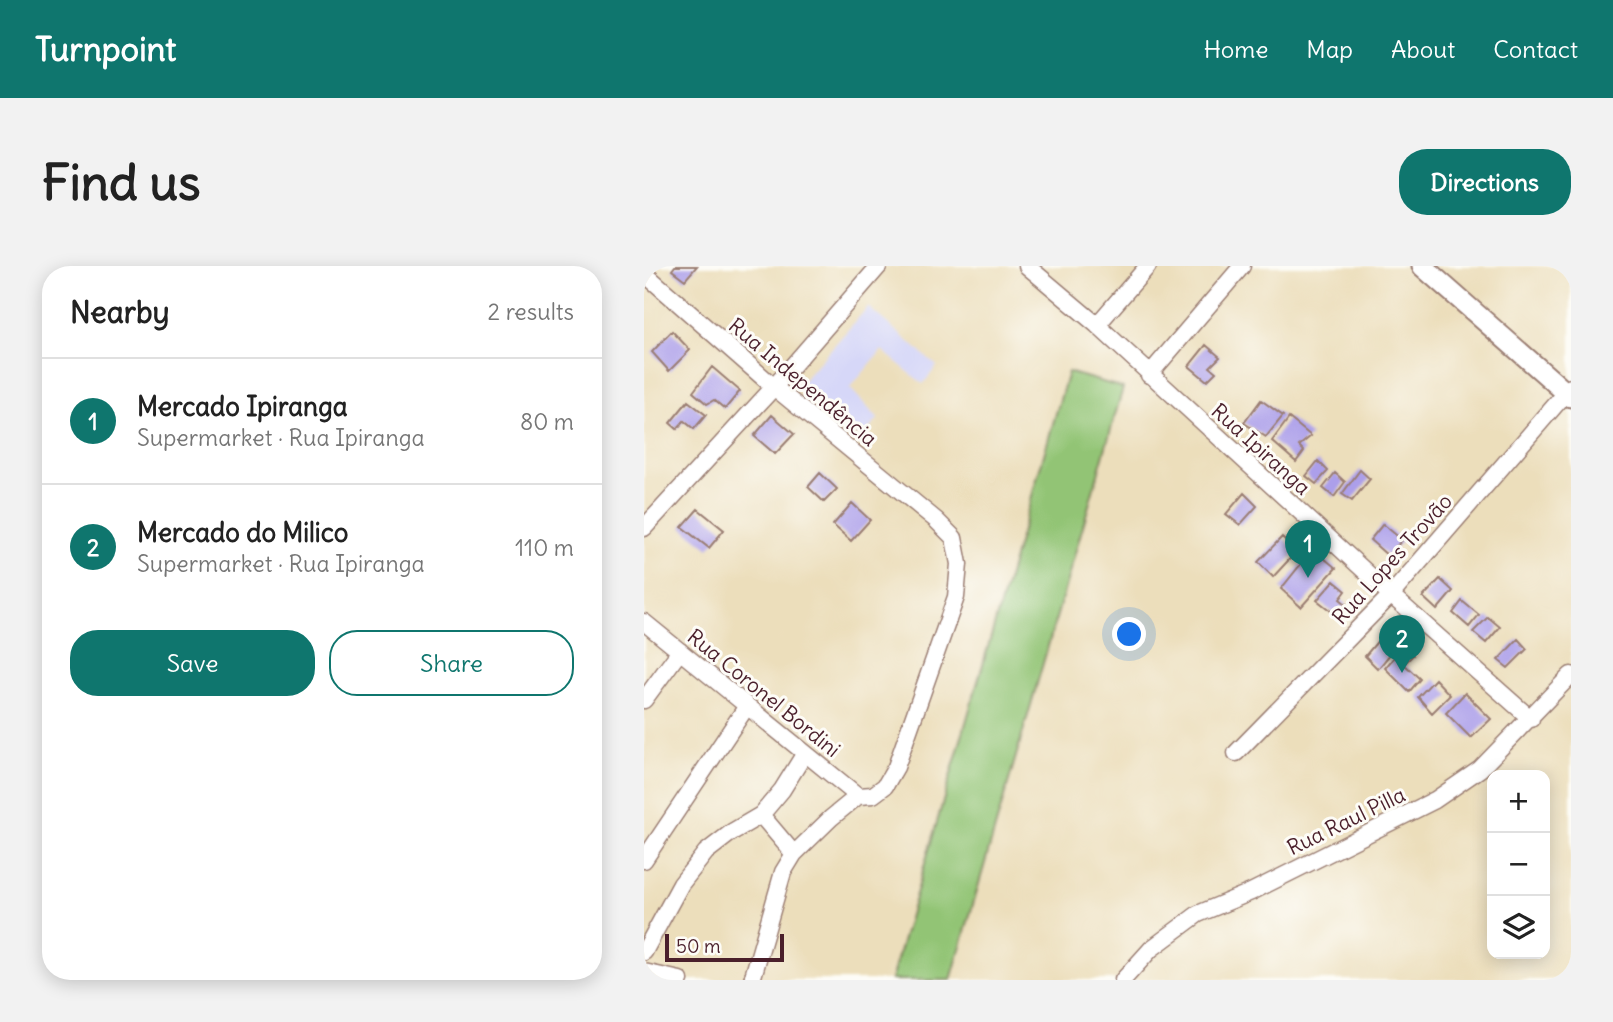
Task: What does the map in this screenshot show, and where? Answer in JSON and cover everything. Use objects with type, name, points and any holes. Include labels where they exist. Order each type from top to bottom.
[{"type":"street","points":[[644,528],[774,387],[879,266]]},
{"type":"street","name":"Rua Ipiranga","points":[[1027,266],[1097,326],[1391,596],[1531,719]]},
{"type":"street","points":[[1097,326],[1148,266]]},
{"type":"street","points":[[1149,375],[1242,266]]},
{"type":"street","points":[[1422,266],[1569,392]]},
{"type":"street","name":"Rua Independência","points":[[644,273],[774,387],[936,520],[954,538],[959,564],[956,597],[896,767],[885,786],[873,795],[858,796],[794,854]]},
{"type":"street","name":"Rua Lopes Trovão","points":[[1236,753],[1391,596],[1569,392]]},
{"type":"street","name":"Rua Coronel Bordini","points":[[644,622],[858,796]]},
{"type":"street","points":[[644,700],[680,651]]},
{"type":"street","name":"Rua Raul Pilla","points":[[1123,980],[1151,949],[1198,914],[1251,892],[1435,800],[1480,769],[1571,675]]},
{"type":"street","points":[[644,859],[747,706]]},
{"type":"street","points":[[644,952],[681,884],[706,852],[732,832],[761,816],[782,790],[805,753]]},
{"type":"street","points":[[752,980],[783,872],[794,854],[761,816]]},
{"type":"street","points":[[644,972],[680,980]]},
{"type":"shaded area","points":[[868,307],[937,366],[923,384],[882,350],[850,388],[878,419],[861,438],[801,383]]},
{"type":"green space","points":[[1068,372],[1123,388],[951,980],[891,980]]},
{"type":"building","points":[[675,266],[697,266],[685,280],[672,270]]},
{"type":"building","points":[[672,331],[690,350],[669,371],[652,352]]},
{"type":"building","points":[[1206,345],[1220,357],[1210,367],[1216,372],[1207,381],[1189,366]]},
{"type":"building","points":[[712,367],[740,391],[725,409],[714,400],[707,404],[693,392]]},
{"type":"building","points":[[1261,400],[1283,416],[1266,437],[1244,423]]},
{"type":"building","points":[[688,401],[706,415],[694,429],[684,421],[677,429],[670,423]]},
{"type":"building","points":[[772,415],[794,434],[775,454],[754,436]]},
{"type":"building","points":[[1289,418],[1311,436],[1299,446],[1304,451],[1296,462],[1272,441]]},
{"type":"building","points":[[1318,461],[1328,471],[1316,484],[1306,476]]},
{"type":"building","points":[[1360,470],[1370,479],[1352,501],[1342,494]]},
{"type":"building","points":[[820,473],[837,489],[824,502],[808,487]]},
{"type":"building","points":[[1335,473],[1345,482],[1334,497],[1323,488]]},
{"type":"building","points":[[1244,493],[1257,506],[1240,525],[1226,514]]},
{"type":"building","points":[[852,503],[870,520],[851,541],[833,525]]},
{"type":"building","points":[[698,509],[724,530],[709,548],[682,527]]},
{"type":"building","points":[[1383,524],[1402,540],[1388,556],[1370,540]]},
{"type":"building","points":[[1282,537],[1297,551],[1273,577],[1258,562]]},
{"type":"building","points":[[1313,549],[1336,568],[1301,607],[1281,589]]},
{"type":"building","points":[[1440,579],[1453,591],[1437,610],[1423,597]]},
{"type":"building","points":[[1334,581],[1346,591],[1340,599],[1346,604],[1336,615],[1317,600]]},
{"type":"building","points":[[1462,601],[1479,615],[1469,627],[1453,613]]},
{"type":"building","points":[[1488,617],[1500,627],[1486,643],[1473,632]]},
{"type":"building","points":[[1386,631],[1399,643],[1378,669],[1365,656]]},
{"type":"building","points":[[1518,639],[1527,649],[1508,668],[1498,660]]},
{"type":"building","points":[[1403,647],[1413,655],[1404,664],[1420,679],[1409,692],[1385,668]]},
{"type":"building","points":[[1435,679],[1450,695],[1432,713],[1418,697]]},
{"type":"building","points":[[1465,693],[1491,719],[1471,738],[1446,713]]},
{"type":"place","name":"Mercado Ipiranga","points":[[1308,578]]},
{"type":"place","name":"Mercado do Milico","points":[[1402,673]]}]
